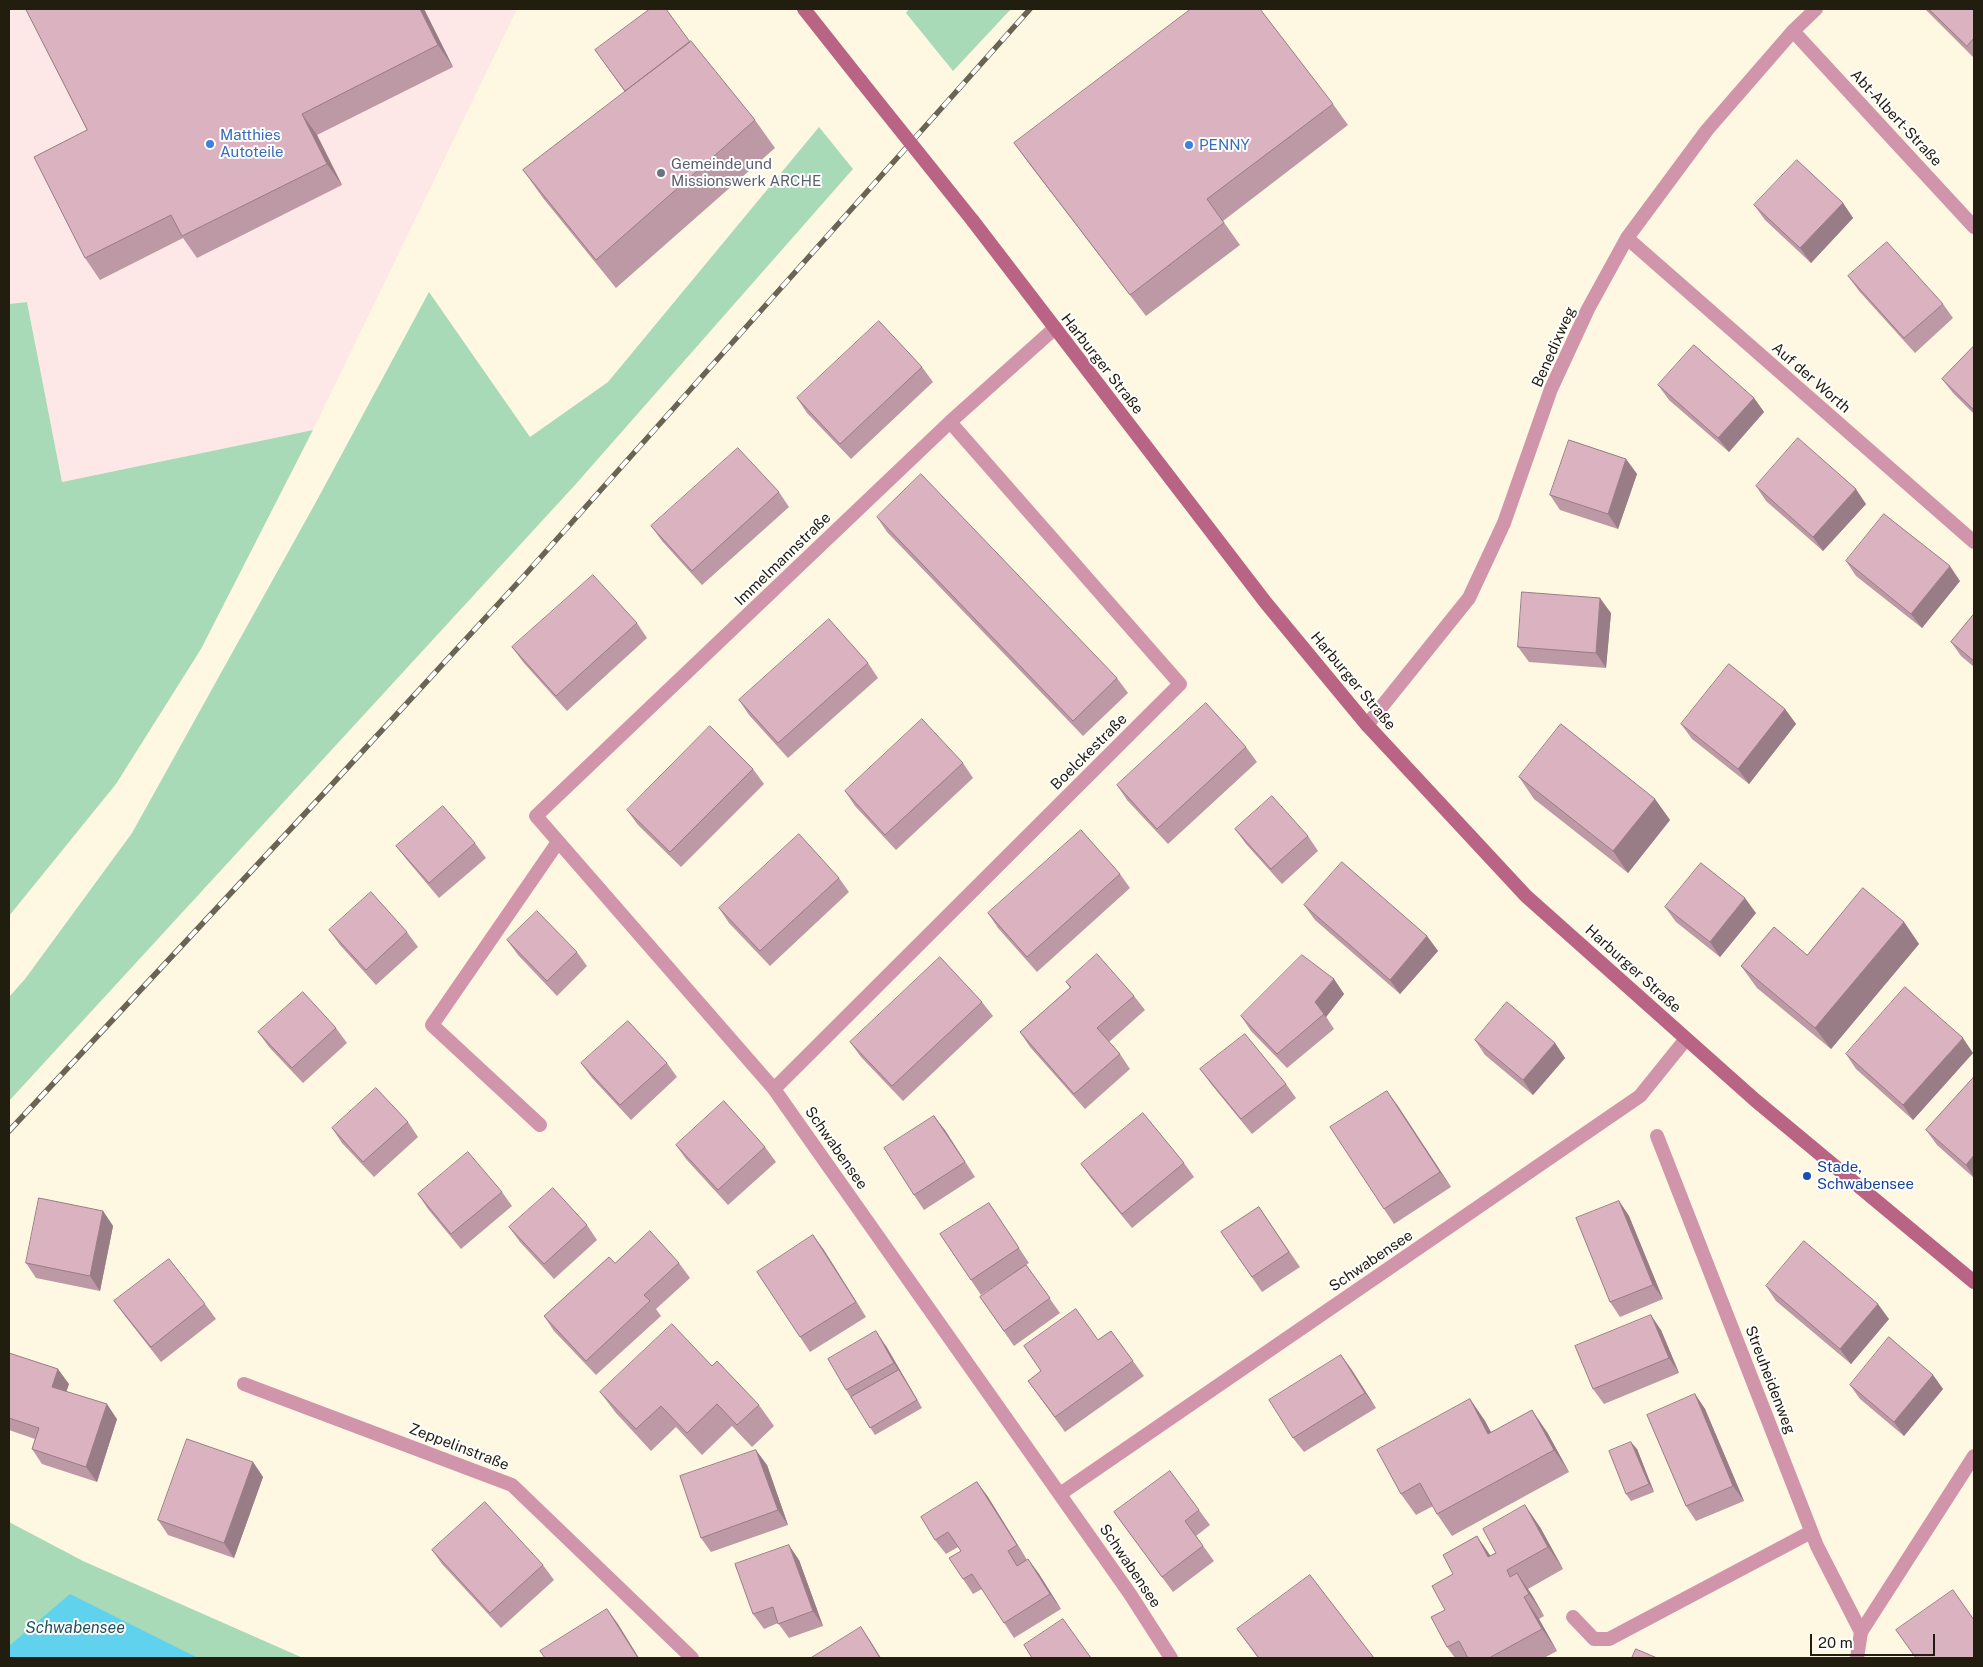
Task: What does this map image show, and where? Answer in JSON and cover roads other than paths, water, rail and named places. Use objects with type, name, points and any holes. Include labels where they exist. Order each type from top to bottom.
[{"type":"main road","name":"Harburger Straße","points":[[804,9],[973,221],[1266,603],[1367,724],[1526,896],[1821,1157],[1974,1282]]},
{"type":"street","name":"Benedixweg","points":[[1367,724],[1469,598],[1504,523],[1551,389],[1588,309],[1627,238],[1707,130],[1793,31],[1816,9]]},
{"type":"street","name":"Abt-Albert-Straße","points":[[1793,31],[1974,227]]},
{"type":"street","name":"Auf der Worth","points":[[1627,238],[1974,542]]},
{"type":"street","name":"Immelmannstraße","points":[[536,816],[950,422],[1055,328]]},
{"type":"street","name":"Boelckestraße","points":[[774,1089],[1180,684],[950,422]]},
{"type":"street","name":"Schwabensee","points":[[536,816],[774,1089],[1130,1594],[1171,1658]]},
{"type":"street","points":[[540,1126],[432,1025],[558,842]]},
{"type":"street","name":"Schwabensee","points":[[1060,1494],[1640,1096],[1686,1039]]},
{"type":"street","name":"Streuheidenweg","points":[[1657,1136],[1811,1532],[1861,1632]]},
{"type":"street","name":"Zeppelinstraße","points":[[244,1384],[512,1485],[692,1658]]},
{"type":"street","points":[[1857,1658],[1861,1632],[1974,1456]]},
{"type":"street","points":[[1573,1617],[1594,1639],[1609,1639],[1811,1532]]},
{"type":"water","name":"Schwabensee","points":[[70,1594],[198,1658],[9,1658],[9,1646]]},
{"type":"railway","points":[[9,1131],[524,576],[1030,9]]},
{"type":"place","name":"Matthies Autoteile","points":[[210,144]]},
{"type":"place","name":"PENNY","points":[[1189,145]]},
{"type":"place","name":"Gemeinde und Missionswerk ARCHE","points":[[661,173]]},
{"type":"place","name":"Stade, Schwabensee","points":[[1807,1176]]}]
